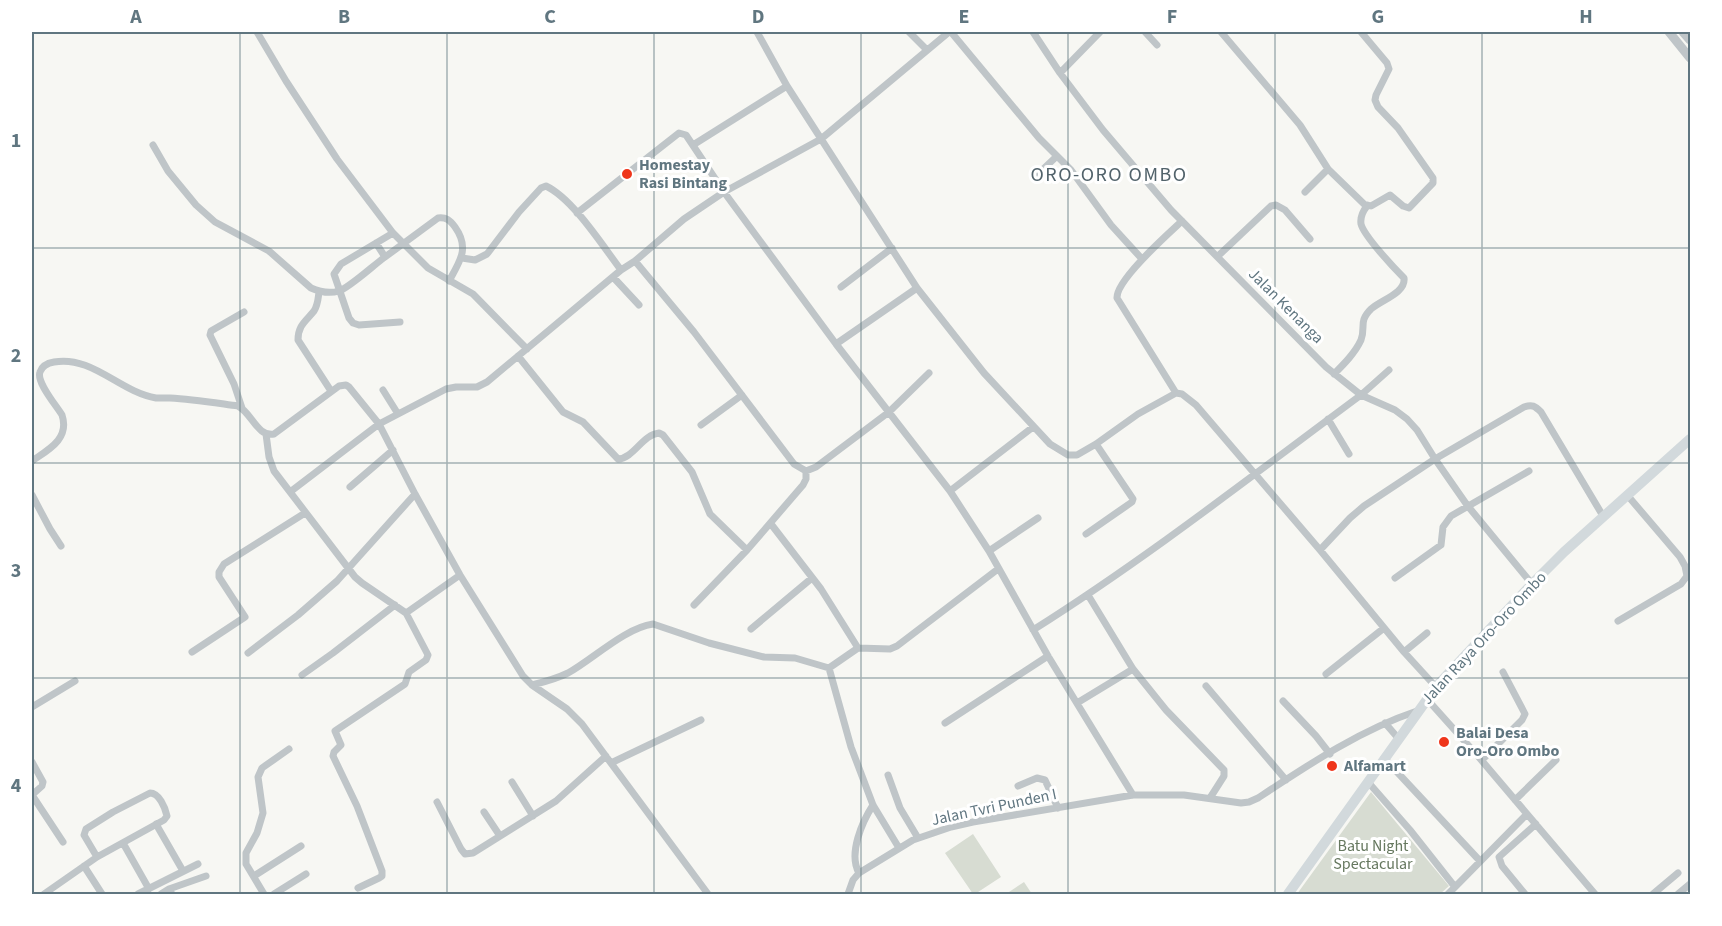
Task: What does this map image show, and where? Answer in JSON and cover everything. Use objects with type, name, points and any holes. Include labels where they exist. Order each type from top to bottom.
[{"type":"main road","name":"Jalan Raya Oro-Oro Ombo","points":[[1288,894],[1426,698],[1532,584],[1603,516],[1690,440]]},
{"type":"street","points":[[257,32],[286,81],[338,159],[393,233],[428,268],[473,294],[527,349]]},
{"type":"street","points":[[757,32],[787,86],[917,288],[972,357],[1050,444],[1068,455],[1077,454],[1096,444],[1138,414],[1176,393],[1182,394],[1196,405],[1436,687]]},
{"type":"street","points":[[909,32],[926,50]]},
{"type":"street","points":[[290,492],[379,424],[446,389],[481,385],[684,219],[724,192],[821,139],[950,32],[1039,138],[1071,170],[1111,225],[1142,259]]},
{"type":"street","name":"Jalan Kenanga","points":[[1033,32],[1060,73],[1103,130],[1171,210],[1334,374],[1361,395],[1395,410],[1417,430],[1467,505],[1532,584]]},
{"type":"street","points":[[1060,73],[1100,32]]},
{"type":"street","points":[[1144,32],[1156,45]]},
{"type":"street","points":[[1221,32],[1300,125],[1328,169],[1367,206]]},
{"type":"street","points":[[1334,374],[1347,361],[1360,342],[1365,317],[1372,308],[1402,288],[1405,282],[1362,228],[1360,222],[1362,212],[1367,206],[1390,195],[1409,208],[1433,183],[1429,172],[1398,128],[1376,104],[1376,95],[1389,69],[1387,63],[1361,32]]},
{"type":"street","points":[[1669,32],[1690,58]]},
{"type":"street","points":[[1683,32],[1690,40]]},
{"type":"street","points":[[693,145],[787,86]]},
{"type":"street","points":[[577,213],[679,133],[686,135],[724,192],[836,344],[950,491],[989,551],[1048,656],[1133,795]]},
{"type":"street","points":[[153,145],[168,171],[215,222],[269,251],[311,288],[319,292],[340,291],[442,217],[452,223],[463,243],[462,258],[449,281]]},
{"type":"street","points":[[1038,175],[1058,156]]},
{"type":"street","points":[[1305,192],[1328,169]]},
{"type":"street","points":[[462,258],[475,260],[487,254],[519,212],[543,187],[548,187],[577,213],[621,270]]},
{"type":"street","points":[[1218,256],[1271,206],[1276,205],[1285,210],[1310,239]]},
{"type":"street","points":[[1176,393],[1117,298],[1118,290],[1142,259],[1182,221]]},
{"type":"street","points":[[393,233],[341,264],[334,274],[349,318],[353,323],[359,325],[400,321]]},
{"type":"street","points":[[376,243],[385,257]]},
{"type":"street","points":[[841,287],[892,248]]},
{"type":"street","points":[[635,261],[694,332],[794,464],[806,471]]},
{"type":"street","points":[[613,277],[639,304]]},
{"type":"street","points":[[836,344],[917,288]]},
{"type":"street","points":[[319,292],[315,310],[301,323],[298,340],[331,391]]},
{"type":"street","points":[[244,312],[211,331],[210,335],[234,384],[242,408],[262,432],[274,434],[331,391],[339,386],[349,387],[379,424],[459,575],[523,676],[532,685],[567,709],[582,724],[708,894]]},
{"type":"street","points":[[518,356],[563,412],[583,422],[618,459],[624,458],[651,435],[659,433],[663,435],[692,472],[711,514],[747,550]]},
{"type":"street","points":[[32,461],[55,444],[63,433],[62,416],[40,383],[40,369],[50,362],[68,361],[86,366],[155,398],[242,408]]},
{"type":"street","points":[[1033,630],[1139,560],[1361,395],[1389,370]]},
{"type":"street","points":[[806,471],[816,467],[889,412],[929,373]]},
{"type":"street","points":[[383,390],[398,414]]},
{"type":"street","points":[[701,425],[742,395]]},
{"type":"street","points":[[1320,550],[1357,512],[1435,459],[1524,407],[1533,406],[1541,412],[1603,516]]},
{"type":"street","points":[[1328,419],[1349,454]]},
{"type":"street","points":[[950,491],[1033,427]]},
{"type":"street","points":[[266,434],[274,471],[348,569],[362,584],[406,613],[429,655],[426,660],[409,672],[405,684],[335,730],[341,745],[333,756],[357,806],[382,871],[382,876],[358,888]]},
{"type":"street","points":[[1086,534],[1132,502],[1133,499],[1096,444]]},
{"type":"street","points":[[350,488],[393,450]]},
{"type":"street","points":[[693,605],[771,524],[803,485],[806,471]]},
{"type":"street","points":[[1395,578],[1441,545],[1443,527],[1451,516],[1529,471]]},
{"type":"street","points":[[248,653],[323,594],[415,494]]},
{"type":"street","points":[[32,495],[61,546]]},
{"type":"street","points":[[1618,621],[1682,584],[1687,576],[1680,557],[1628,496]]},
{"type":"street","points":[[192,652],[245,617],[219,577],[224,564],[305,513]]},
{"type":"street","points":[[989,551],[1038,518]]},
{"type":"street","points":[[771,524],[820,589],[858,648]]},
{"type":"street","points":[[829,668],[858,648],[890,649],[897,646],[998,569]]},
{"type":"street","points":[[406,613],[459,575]]},
{"type":"street","points":[[751,629],[812,578]]},
{"type":"street","points":[[1088,595],[1133,669],[1166,710],[1224,770],[1224,776],[1210,798]]},
{"type":"street","points":[[302,675],[395,605]]},
{"type":"street","points":[[532,685],[556,679],[629,633],[645,625],[653,624],[709,643],[764,657],[800,659],[829,668]]},
{"type":"street","points":[[1326,674],[1384,628]]},
{"type":"street","points":[[1404,652],[1427,633]]},
{"type":"street","points":[[945,723],[1048,656]]},
{"type":"street","points":[[829,668],[851,747],[873,805],[899,848]]},
{"type":"street","points":[[1077,703],[1133,669]]},
{"type":"street","points":[[1482,760],[1522,720],[1525,714],[1503,672]]},
{"type":"street","points":[[32,707],[75,681]]},
{"type":"street","points":[[1206,686],[1286,780]]},
{"type":"street","points":[[1426,698],[1482,760],[1595,894]]},
{"type":"street","points":[[1283,701],[1330,754]]},
{"type":"street","name":"Jalan Tvri Punden I","points":[[859,873],[918,838],[973,822],[1133,795],[1184,795],[1227,802],[1249,802],[1366,732],[1417,711]]},
{"type":"street","points":[[611,763],[701,720]]},
{"type":"street","points":[[1385,723],[1398,738]]},
{"type":"street","points":[[264,894],[246,864],[246,853],[257,833],[263,813],[258,777],[262,768],[289,749]]},
{"type":"street","points":[[437,802],[461,849],[465,854],[473,853],[556,801],[606,756]]},
{"type":"street","points":[[1384,758],[1480,861]]},
{"type":"street","points":[[1515,800],[1556,760]]},
{"type":"street","points":[[32,762],[44,782],[32,795],[63,842]]},
{"type":"street","points":[[888,775],[900,808],[918,838]]},
{"type":"street","points":[[1018,786],[1037,778],[1045,780],[1058,808]]},
{"type":"street","points":[[512,782],[533,816]]},
{"type":"street","points":[[1368,782],[1455,886]]},
{"type":"street","points":[[44,894],[97,857],[167,816],[157,795],[150,793],[113,812],[84,831],[97,857]]},
{"type":"street","points":[[848,894],[859,873],[854,861],[863,820],[873,805]]},
{"type":"street","points":[[484,813],[500,836]]},
{"type":"street","points":[[1448,894],[1527,814]]},
{"type":"street","points":[[156,824],[183,872]]},
{"type":"street","points":[[1525,894],[1502,866],[1499,857],[1536,824]]},
{"type":"street","points":[[123,843],[149,889]]},
{"type":"street","points":[[254,876],[301,846]]},
{"type":"street","points":[[138,894],[198,864]]},
{"type":"street","points":[[84,866],[102,894]]},
{"type":"street","points":[[274,894],[306,873]]},
{"type":"street","points":[[1653,894],[1678,873]]},
{"type":"street","points":[[161,894],[171,892],[206,876]]},
{"type":"street","points":[[1678,894],[1690,884]]},
{"type":"green space","name":"Batu Night Spectacular","points":[[1371,792],[1449,886],[1440,894],[1297,894]]},
{"type":"green space","points":[[973,834],[1001,877],[975,894],[945,853]]},
{"type":"green space","points":[[1024,882],[1032,894],[1006,894]]},
{"type":"place","name":"Homestay Rasi Bintang","points":[[627,174]]},
{"type":"place","name":"Balai Desa Oro-Oro Ombo","points":[[1444,742]]},
{"type":"place","name":"Alfamart","points":[[1332,766]]},
{"type":"district","name":"ORO-ORO OMBO","points":[[1109,175]]}]
